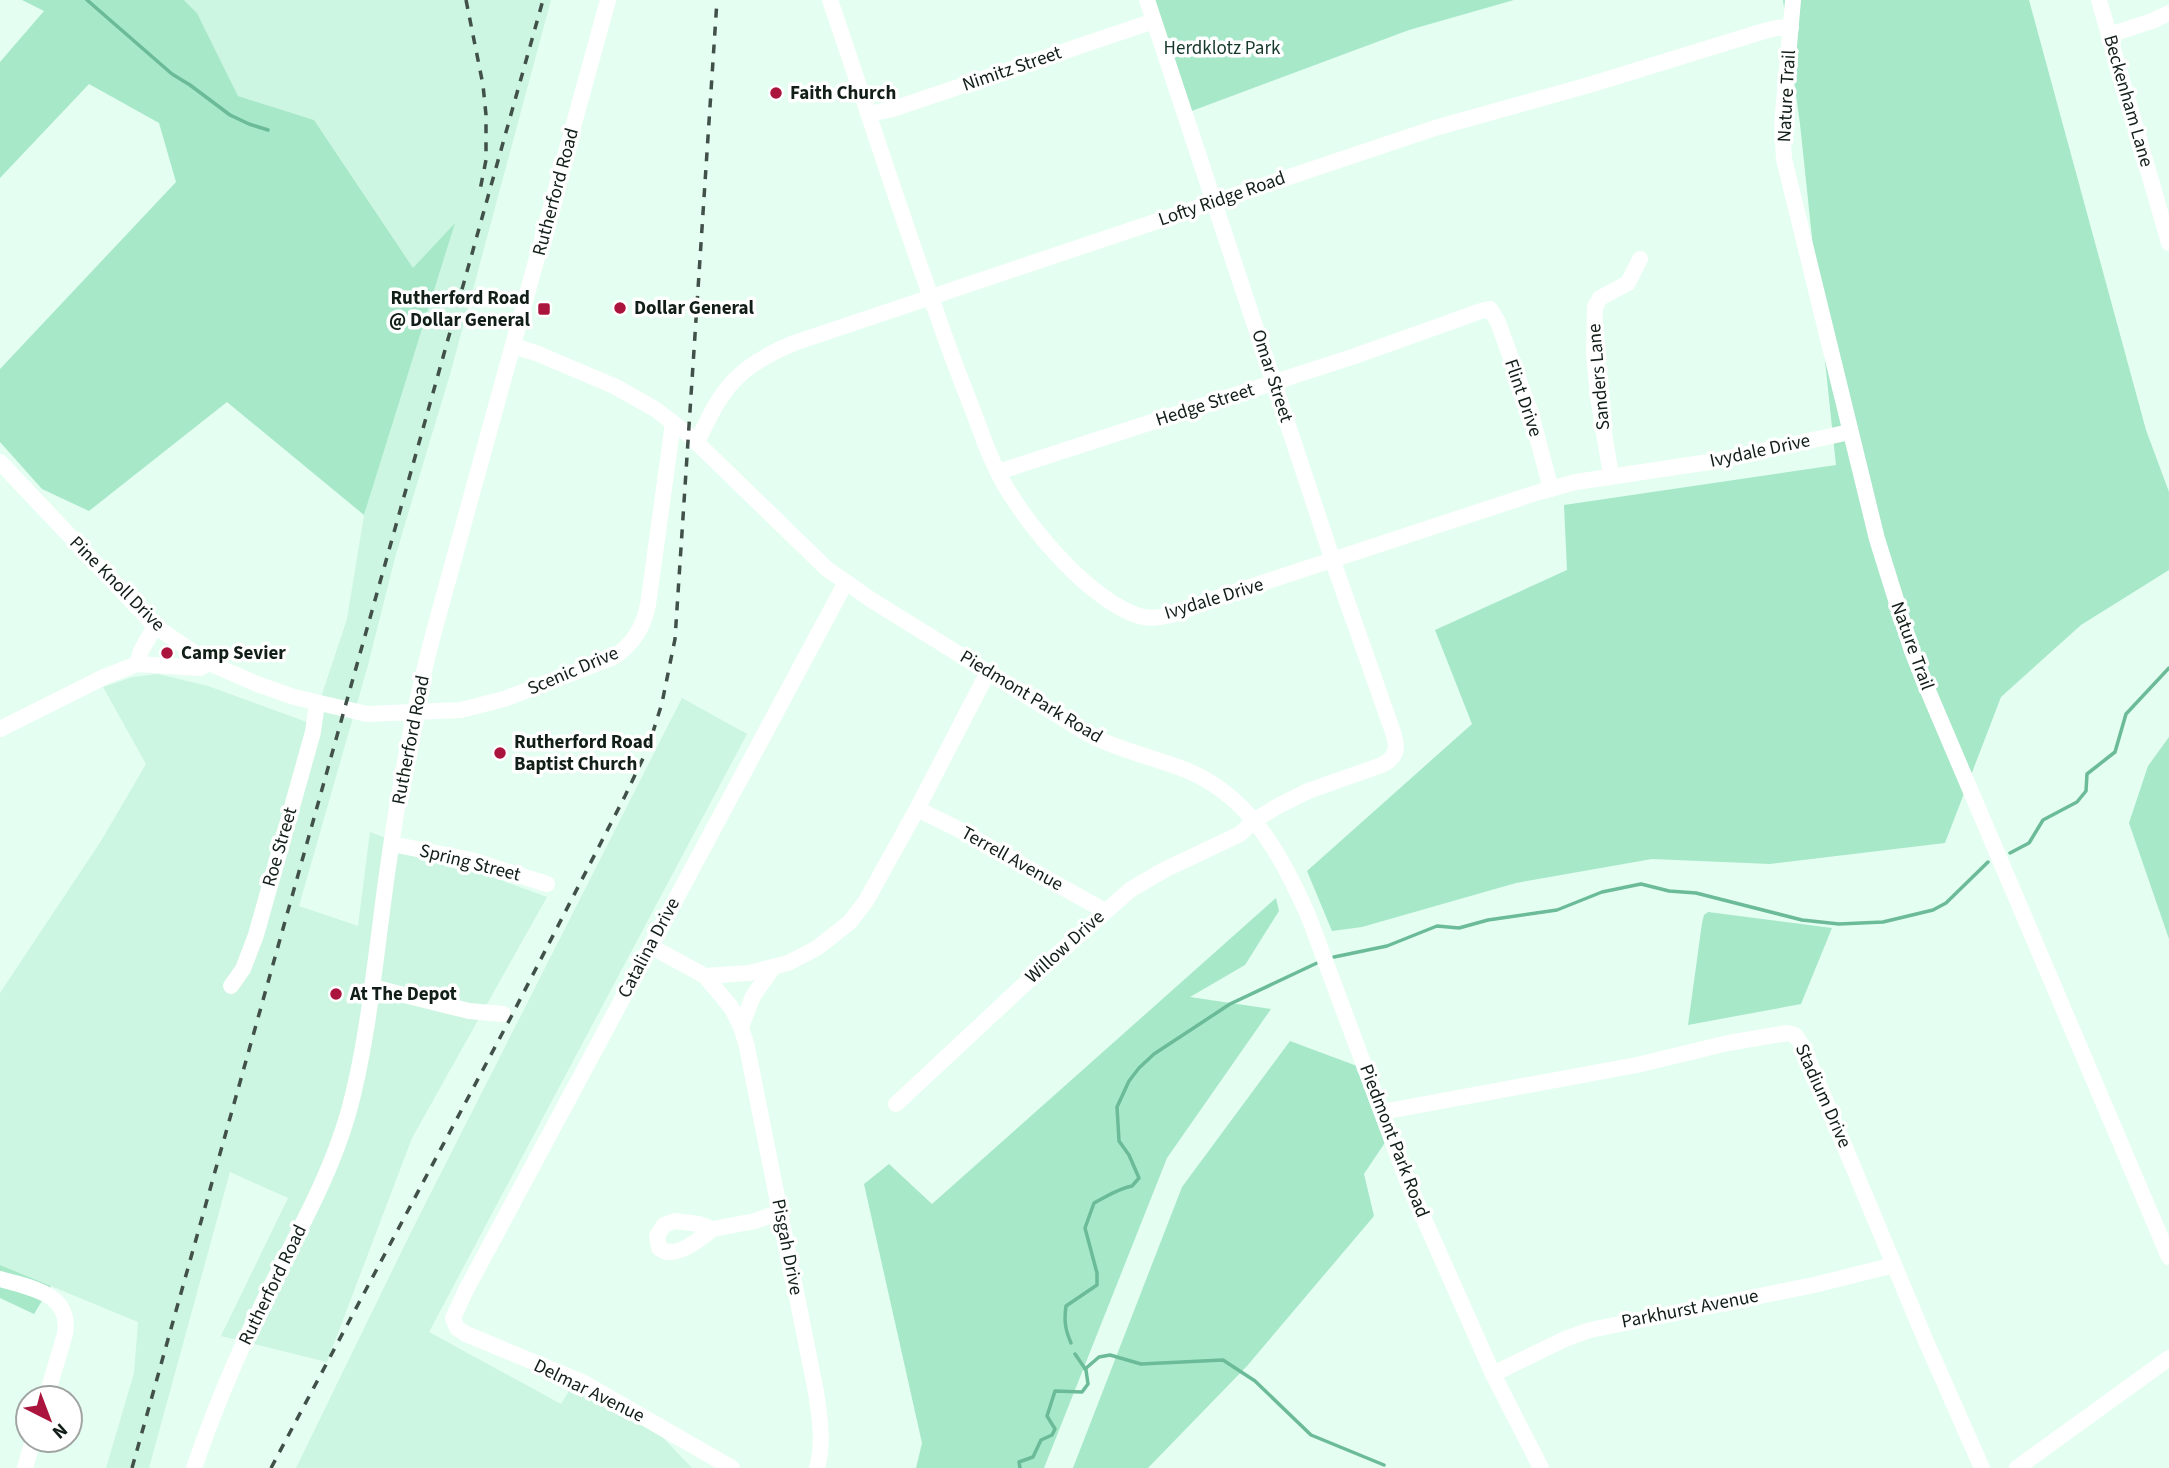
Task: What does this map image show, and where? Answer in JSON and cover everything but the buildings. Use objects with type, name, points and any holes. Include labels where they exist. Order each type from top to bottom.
[{"type":"street","name":"Rutherford Road","points":[[194,1468],[229,1376],[317,1197],[336,1150],[357,1077],[415,712],[433,635],[608,0]]},
{"type":"street","name":"Ivydale Drive","points":[[830,0],[952,359],[998,472],[1009,492],[1036,528],[1084,583],[1107,600],[1142,617],[1169,616],[1210,600],[1551,489],[1611,475],[1720,460],[1850,432]]},
{"type":"street","name":"Omar Street","points":[[1147,0],[1333,561],[1388,718],[1396,752]]},
{"type":"street","name":"Nature Trail","points":[[1793,0],[1782,125],[1784,159],[1877,539],[1912,651],[2169,1257]]},
{"type":"street","name":"Beckenham Lane","points":[[2099,0],[2168,235]]},
{"type":"street","points":[[2109,35],[2169,13]]},
{"type":"street","name":"Nimitz Street","points":[[869,114],[892,109],[1154,21]]},
{"type":"street","name":"Lofty Ridge Road","points":[[697,443],[707,418],[723,392],[760,359],[794,343],[1435,128],[1575,89],[1761,32],[1791,27]]},
{"type":"street","name":"Sanders Lane","points":[[1611,475],[1596,375],[1593,321],[1595,307],[1600,298],[1628,283],[1640,259]]},
{"type":"street","name":"Hedge Street","points":[[998,472],[1275,383],[1490,309]]},
{"type":"street","name":"Flint Drive","points":[[1490,309],[1498,322],[1531,414],[1551,489]]},
{"type":"street","name":"Piedmont Park Road","points":[[513,346],[614,386],[645,403],[697,443],[813,557],[873,601],[1100,740],[1206,779],[1231,796],[1255,821],[1275,848],[1308,915],[1408,1183],[1534,1466]]},
{"type":"street","name":"Scenic Drive","points":[[415,712],[461,709],[494,702],[614,657],[630,645],[641,627],[648,605],[673,423]]},
{"type":"street","name":"Pine Knoll Drive","points":[[0,462],[155,626],[209,663],[257,684],[317,703],[367,714],[415,712]]},
{"type":"street","name":"Catalina Drive","points":[[453,1314],[846,582]]},
{"type":"street","points":[[137,664],[155,626]]},
{"type":"street","points":[[0,729],[104,677],[137,664],[200,668],[209,663]]},
{"type":"street","points":[[705,976],[772,969],[817,948],[850,922],[866,901],[917,809],[988,672]]},
{"type":"street","name":"Roe Street","points":[[231,986],[243,969],[256,935],[313,732],[317,703]]},
{"type":"street","name":"Willow Drive","points":[[896,1104],[1130,890],[1164,870],[1240,834],[1278,806],[1308,791],[1382,765],[1390,761],[1396,752]]},
{"type":"street","name":"Terrell Avenue","points":[[917,809],[1105,911]]},
{"type":"street","name":"Spring Street","points":[[392,844],[471,860],[547,884]]},
{"type":"street","name":"Pisgah Drive","points":[[650,946],[705,976],[731,1007],[741,1027],[821,1424],[817,1468]]},
{"type":"street","points":[[741,1027],[753,996],[772,969]]},
{"type":"street","points":[[372,987],[469,1011],[503,1014]]},
{"type":"street","name":"Stadium Drive","points":[[1382,1112],[1637,1065],[1728,1043],[1791,1033],[1803,1047],[1982,1468]]},
{"type":"street","points":[[713,1229],[755,1221],[780,1212]]},
{"type":"street","name":"Parkhurst Avenue","points":[[1493,1374],[1564,1339],[1590,1330],[1814,1285],[1894,1265]]},
{"type":"street","points":[[0,1279],[49,1296],[60,1304],[65,1314],[65,1334],[50,1384]]},
{"type":"street","name":"Delmar Avenue","points":[[453,1314],[454,1324],[466,1334],[584,1383],[732,1468]]},
{"type":"street","points":[[2017,1468],[2169,1358]]},
{"type":"shaded area","points":[[184,0],[551,0],[451,371],[396,554],[368,665],[299,906],[358,926],[370,832],[547,897],[412,1138],[327,1362],[221,1336],[288,1198],[230,1172],[149,1468],[106,1468],[134,1373],[138,1322],[0,1265],[0,993],[101,841],[146,764],[103,687],[133,677],[158,674],[208,686],[312,724],[347,619],[364,515],[454,225],[413,269],[314,120],[238,96],[197,13]]},
{"type":"shaded area","points":[[682,698],[747,734],[429,1332],[561,1404],[572,1386],[650,1424],[692,1468],[296,1468],[412,1230]]},
{"type":"green space","points":[[22,0],[184,0],[197,13],[238,96],[314,120],[413,268],[455,223],[364,515],[227,402],[89,511],[42,489],[0,442],[0,369],[176,182],[159,123],[89,84],[0,178],[0,62],[44,11]]},
{"type":"green space","name":"Herdklotz Park","points":[[1155,0],[1514,0],[1409,30],[1189,112]]},
{"type":"green space","points":[[1783,0],[2029,0],[2146,430],[2169,492],[2169,570],[2081,625],[2001,697],[1945,843],[1770,864],[1652,859],[1516,883],[1362,927],[1332,931],[1307,871],[1472,724],[1435,630],[1567,570],[1564,505],[1836,465],[1800,124]]},
{"type":"green space","points":[[2169,737],[2169,939],[2129,823],[2148,766]]},
{"type":"green space","points":[[1276,898],[1279,911],[1245,965],[1190,997],[1271,1009],[1167,1158],[1044,1468],[916,1468],[922,1443],[864,1184],[889,1164],[932,1204]]},
{"type":"green space","points":[[1708,912],[1832,928],[1801,1004],[1688,1025],[1702,923]]},
{"type":"green space","points":[[1290,1041],[1357,1066],[1388,1138],[1364,1174],[1374,1216],[1247,1366],[1148,1468],[1073,1468],[1182,1187]]},
{"type":"green space","points":[[0,1265],[51,1286],[34,1314],[0,1298]]},
{"type":"waterway","points":[[87,0],[172,74],[230,115],[268,130]]},
{"type":"waterway","points":[[2010,853],[2029,843],[2043,820],[2077,802],[2086,791],[2087,774],[2115,752],[2126,714],[2169,668]]},
{"type":"waterway","points":[[1334,957],[1387,946],[1437,926],[1459,928],[1488,920],[1557,910],[1602,892],[1641,884],[1669,891],[1696,893],[1802,920],[1839,924],[1883,922],[1933,910],[1946,903],[1988,862]]},
{"type":"waterway","points":[[1071,1343],[1067,1333],[1066,1306],[1097,1285],[1097,1273],[1085,1228],[1094,1203],[1132,1186],[1139,1178],[1129,1155],[1119,1141],[1117,1107],[1129,1081],[1154,1054],[1230,1004],[1317,963]]},
{"type":"waterway","points":[[1020,1468],[1019,1462],[1033,1457],[1041,1440],[1052,1435],[1055,1429],[1047,1416],[1055,1391],[1082,1392],[1088,1384],[1086,1370],[1075,1354]]},
{"type":"waterway","points":[[1085,1369],[1099,1357],[1110,1355],[1141,1364],[1223,1360],[1255,1381],[1311,1435],[1384,1465]]},
{"type":"railway","points":[[466,0],[483,85],[486,115],[486,160],[479,195]]},
{"type":"railway","points":[[132,1468],[543,0]]},
{"type":"railway","points":[[271,1468],[511,1017],[625,796],[648,748],[662,703],[675,639],[717,0]]},
{"type":"place","name":"Faith Church","points":[[776,93]]},
{"type":"place","name":"Dollar General","points":[[620,308]]},
{"type":"place","name":"Rutherford Road @ Dollar General","points":[[544,309]]},
{"type":"place","name":"Camp Sevier","points":[[167,653]]},
{"type":"place","name":"Rutherford Road Baptist Church","points":[[500,753]]},
{"type":"place","name":"At The Depot","points":[[336,994]]}]
